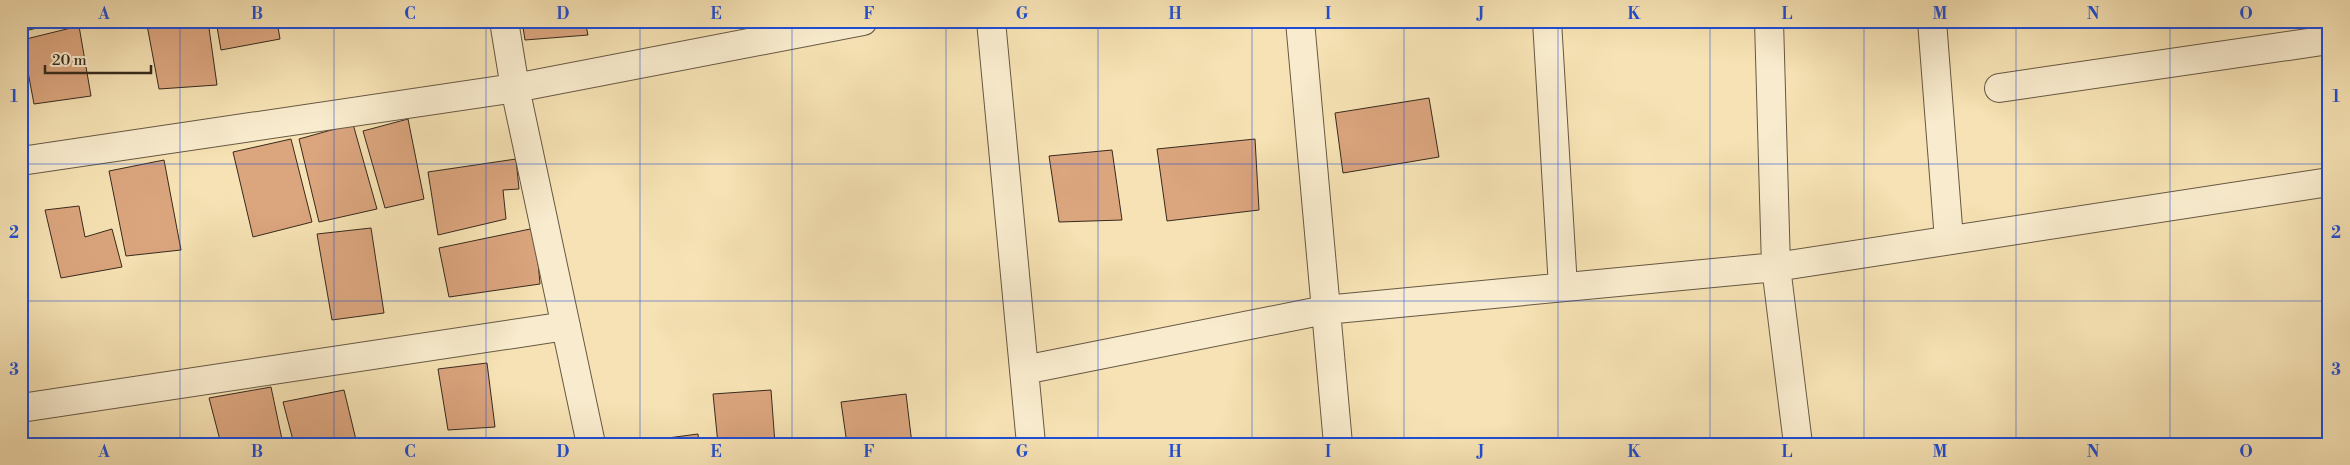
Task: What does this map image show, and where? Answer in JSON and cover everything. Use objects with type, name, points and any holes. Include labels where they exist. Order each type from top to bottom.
[{"type":"street","points":[[504,21],[515,88],[591,444]]},
{"type":"street","points":[[21,161],[515,88],[863,21]]},
{"type":"street","points":[[991,21],[1031,444]]},
{"type":"street","points":[[1300,21],[1338,444]]},
{"type":"street","points":[[1547,21],[1563,287]]},
{"type":"street","points":[[1769,21],[1776,266],[1798,444]]},
{"type":"street","points":[[1932,21],[1949,240]]},
{"type":"street","points":[[1999,88],[2329,40]]},
{"type":"street","points":[[1024,370],[1325,310],[1776,266],[2329,182]]},
{"type":"street","points":[[21,408],[566,326]]},
{"type":"building","points":[[21,21],[65,21],[21,32]]},
{"type":"building","points":[[177,21],[208,21],[217,85],[159,89],[147,25]]},
{"type":"building","points":[[216,21],[277,21],[280,39],[221,50]]},
{"type":"building","points":[[522,21],[585,21],[588,35],[525,40]]},
{"type":"building","points":[[79,26],[91,96],[34,104],[22,40]]},
{"type":"building","points":[[1429,98],[1439,157],[1343,173],[1335,113]]},
{"type":"building","points":[[408,119],[424,199],[385,208],[363,131]]},
{"type":"building","points":[[353,124],[377,209],[319,222],[299,139]]},
{"type":"building","points":[[291,139],[312,222],[253,237],[233,152]]},
{"type":"building","points":[[1255,139],[1259,210],[1167,221],[1157,149]]},
{"type":"building","points":[[1112,150],[1122,220],[1059,222],[1049,156]]},
{"type":"building","points":[[516,159],[519,189],[503,190],[506,219],[438,235],[428,172]]},
{"type":"building","points":[[164,160],[181,250],[126,256],[109,171]]},
{"type":"building","points":[[79,206],[85,237],[112,229],[122,267],[61,278],[45,210]]},
{"type":"building","points":[[371,228],[384,313],[332,320],[317,234]]},
{"type":"building","points":[[535,228],[540,284],[449,297],[439,248]]},
{"type":"building","points":[[487,363],[495,427],[448,430],[438,369]]},
{"type":"building","points":[[271,387],[283,444],[221,444],[209,398]]},
{"type":"building","points":[[344,390],[357,444],[294,444],[283,402]]},
{"type":"building","points":[[771,390],[775,444],[718,444],[713,394]]},
{"type":"building","points":[[906,394],[912,444],[847,444],[841,402]]},
{"type":"building","points":[[698,434],[699,444],[622,444]]}]
